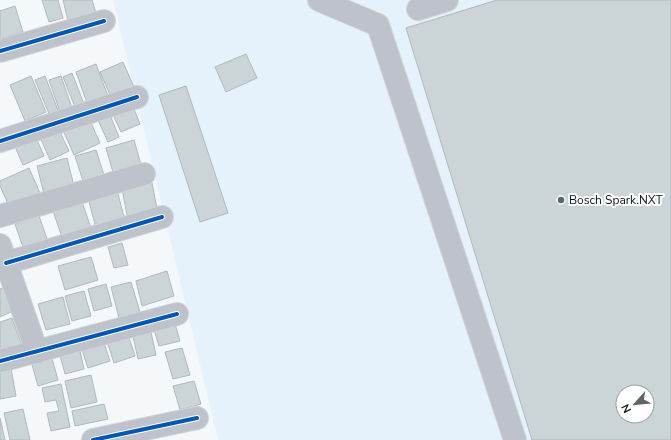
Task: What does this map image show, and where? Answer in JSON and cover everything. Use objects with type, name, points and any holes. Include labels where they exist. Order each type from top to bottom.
[{"type":"street","points":[[319,0],[378,25],[515,440]]},
{"type":"street","points":[[418,9],[447,0]]},
{"type":"street","points":[[0,51],[104,21]]},
{"type":"street","points":[[0,141],[137,97]]},
{"type":"street","points":[[0,216],[144,174]]},
{"type":"street","points":[[36,352],[3,254],[162,217]]},
{"type":"street","points":[[0,361],[177,314]]},
{"type":"street","points":[[93,440],[197,418]]},
{"type":"shaded area","points":[[113,0],[671,0],[671,440],[218,440]]},
{"type":"building","points":[[42,0],[58,0],[63,18],[49,22]]},
{"type":"building","points":[[63,0],[92,0],[96,13],[68,21]]},
{"type":"building","name":"Bosch Spark.NXT","points":[[497,0],[671,0],[671,440],[532,440],[406,28]]},
{"type":"building","points":[[15,6],[23,32],[0,39],[0,11]]},
{"type":"building","points":[[246,54],[257,78],[226,92],[215,67]]},
{"type":"building","points":[[123,62],[134,87],[111,97],[100,72]]},
{"type":"building","points":[[96,64],[108,96],[87,103],[76,72]]},
{"type":"building","points":[[72,73],[84,104],[75,107],[63,77]]},
{"type":"building","points":[[31,76],[46,112],[25,121],[10,85]]},
{"type":"building","points":[[45,76],[59,113],[50,116],[35,80]]},
{"type":"building","points":[[61,76],[72,108],[60,112],[49,80]]},
{"type":"building","points":[[186,86],[228,213],[200,222],[159,95]]},
{"type":"building","points":[[132,104],[140,124],[121,132],[112,113]]},
{"type":"building","points":[[110,115],[119,137],[108,142],[98,120]]},
{"type":"building","points":[[88,116],[100,143],[74,155],[62,128]]},
{"type":"building","points":[[58,128],[69,151],[50,160],[40,137]]},
{"type":"building","points":[[34,133],[44,156],[23,165],[13,142]]},
{"type":"building","points":[[134,140],[142,168],[114,176],[106,148]]},
{"type":"building","points":[[96,150],[104,175],[83,181],[75,156]]},
{"type":"building","points":[[67,158],[74,186],[44,194],[37,166]]},
{"type":"building","points":[[29,168],[40,193],[9,206],[0,186],[0,181]]},
{"type":"building","points":[[151,178],[158,214],[128,220],[121,184]]},
{"type":"building","points":[[117,190],[125,221],[96,228],[88,198]]},
{"type":"building","points":[[82,202],[91,228],[62,237],[53,211]]},
{"type":"building","points":[[39,216],[49,244],[25,253],[15,224]]},
{"type":"building","points":[[122,243],[128,265],[114,268],[108,247]]},
{"type":"building","points":[[91,257],[98,280],[65,290],[58,266]]},
{"type":"building","points":[[167,271],[174,296],[142,306],[136,281]]},
{"type":"building","points":[[131,282],[140,312],[119,318],[111,287]]},
{"type":"building","points":[[106,284],[112,306],[94,311],[88,289]]},
{"type":"building","points":[[5,287],[15,310],[0,317],[0,289]]},
{"type":"building","points":[[84,291],[91,316],[72,321],[65,296]]},
{"type":"building","points":[[63,297],[70,324],[46,330],[38,304]]},
{"type":"building","points":[[12,318],[23,348],[0,356],[0,322]]},
{"type":"building","points":[[174,320],[180,341],[159,346],[153,326]]},
{"type":"building","points":[[149,323],[156,355],[138,359],[131,327]]},
{"type":"building","points":[[126,328],[135,356],[114,363],[105,335]]},
{"type":"building","points":[[102,337],[110,361],[88,368],[80,344]]},
{"type":"building","points":[[79,347],[84,369],[65,374],[59,352]]},
{"type":"building","points":[[182,348],[190,375],[173,379],[165,352]]},
{"type":"building","points":[[51,355],[58,380],[38,386],[31,361]]},
{"type":"building","points":[[11,368],[16,396],[0,399],[0,369]]},
{"type":"building","points":[[91,375],[97,402],[71,408],[65,381]]},
{"type":"building","points":[[194,381],[201,404],[180,410],[173,386]]},
{"type":"building","points":[[61,384],[70,427],[51,431],[47,413],[59,411],[56,400],[45,402],[42,388]]},
{"type":"building","points":[[104,404],[108,419],[75,426],[72,411]]},
{"type":"building","points":[[23,409],[30,440],[10,440],[4,413]]},
{"type":"building","points":[[0,418],[5,440],[0,440]]},
{"type":"cycle path","points":[[0,51],[104,21]]},
{"type":"cycle path","points":[[0,141],[137,97]]},
{"type":"cycle path","points":[[6,263],[162,217]]},
{"type":"cycle path","points":[[0,361],[177,314]]},
{"type":"cycle path","points":[[93,440],[197,418]]},
{"type":"place","name":"Bosch Spark.NXT","points":[[561,200]]}]
